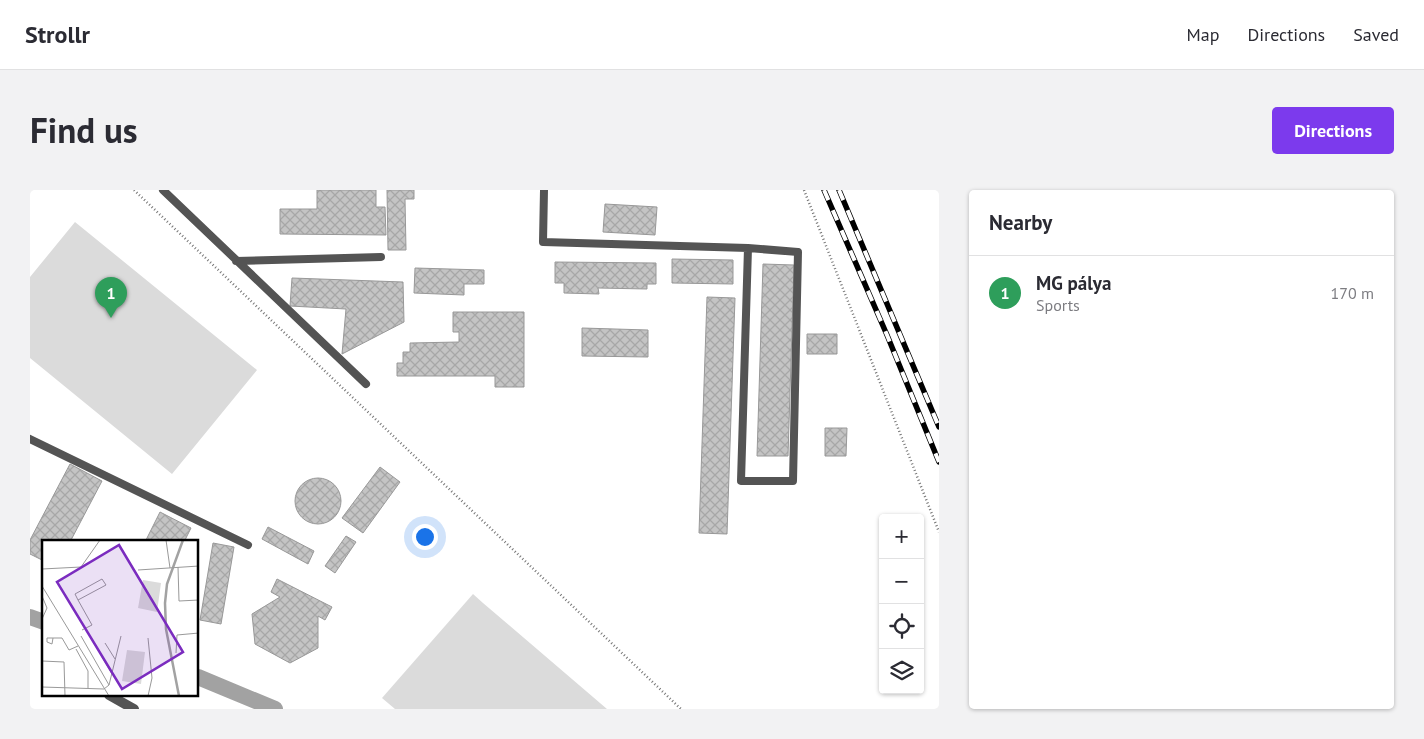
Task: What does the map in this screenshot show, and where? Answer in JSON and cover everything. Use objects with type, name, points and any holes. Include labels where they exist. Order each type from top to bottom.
[{"type":"street","points":[[113,697],[134,709]]},
{"type":"lane","points":[[164,190],[366,384]]},
{"type":"lane","points":[[544,190],[543,242],[748,248],[798,252],[793,481],[741,481],[748,248]]},
{"type":"lane","points":[[236,261],[381,257]]},
{"type":"lane","points":[[30,439],[248,545]]},
{"type":"path","points":[[134,190],[681,709]]},
{"type":"path","points":[[804,190],[939,532]]},
{"type":"shaded area","points":[[75,222],[257,370],[172,474],[30,358],[30,277]]},
{"type":"shaded area","points":[[473,594],[607,709],[395,709],[382,698]]},
{"type":"building","points":[[317,190],[376,190],[376,207],[385,207],[386,235],[280,234],[280,209],[317,209]]},
{"type":"building","points":[[387,190],[414,190],[414,199],[405,199],[406,250],[388,250]]},
{"type":"building","points":[[605,204],[657,207],[655,235],[603,232]]},
{"type":"building","points":[[672,259],[733,260],[733,284],[672,283]]},
{"type":"building","points":[[555,262],[656,263],[656,284],[647,284],[647,289],[598,288],[599,294],[564,293],[564,283],[555,283]]},
{"type":"building","points":[[763,264],[794,265],[788,456],[757,456]]},
{"type":"building","points":[[415,268],[484,270],[484,284],[464,284],[464,295],[414,293]]},
{"type":"building","points":[[292,278],[403,282],[404,322],[342,354],[346,309],[290,306]]},
{"type":"building","points":[[707,297],[735,298],[727,534],[699,533]]},
{"type":"building","points":[[453,312],[524,312],[524,387],[495,387],[495,376],[397,376],[397,363],[403,363],[403,352],[410,352],[410,343],[459,342],[459,332],[453,332]]},
{"type":"building","points":[[582,328],[648,330],[648,357],[582,356]]},
{"type":"building","points":[[807,334],[837,334],[837,354],[807,354]]},
{"type":"building","points":[[825,428],[847,428],[846,456],[825,456]]},
{"type":"building","points":[[70,464],[102,481],[71,540],[42,540],[42,560],[30,554],[30,540]]},
{"type":"building","points":[[380,467],[400,482],[363,533],[342,518]]},
{"type":"building","points":[[318,478],[331,482],[337,488],[341,501],[337,514],[331,520],[318,524],[305,520],[299,514],[295,501],[299,488],[305,482]]},
{"type":"building","points":[[160,512],[191,528],[185,540],[146,540]]},
{"type":"building","points":[[268,527],[314,551],[308,564],[262,539]]},
{"type":"building","points":[[346,536],[356,542],[335,573],[325,566]]},
{"type":"building","points":[[213,543],[234,547],[221,624],[200,620]]},
{"type":"building","points":[[277,579],[332,607],[325,620],[318,616],[318,648],[290,663],[255,644],[252,614],[280,597],[271,592]]},
{"type":"waterway","points":[[30,617],[42,621]]},
{"type":"waterway","points":[[199,677],[275,709]]},
{"type":"railway","points":[[824,190],[887,335],[939,462]]},
{"type":"railway","points":[[839,190],[939,427]]},
{"type":"place","name":"MG pálya","points":[[111,318]]}]
